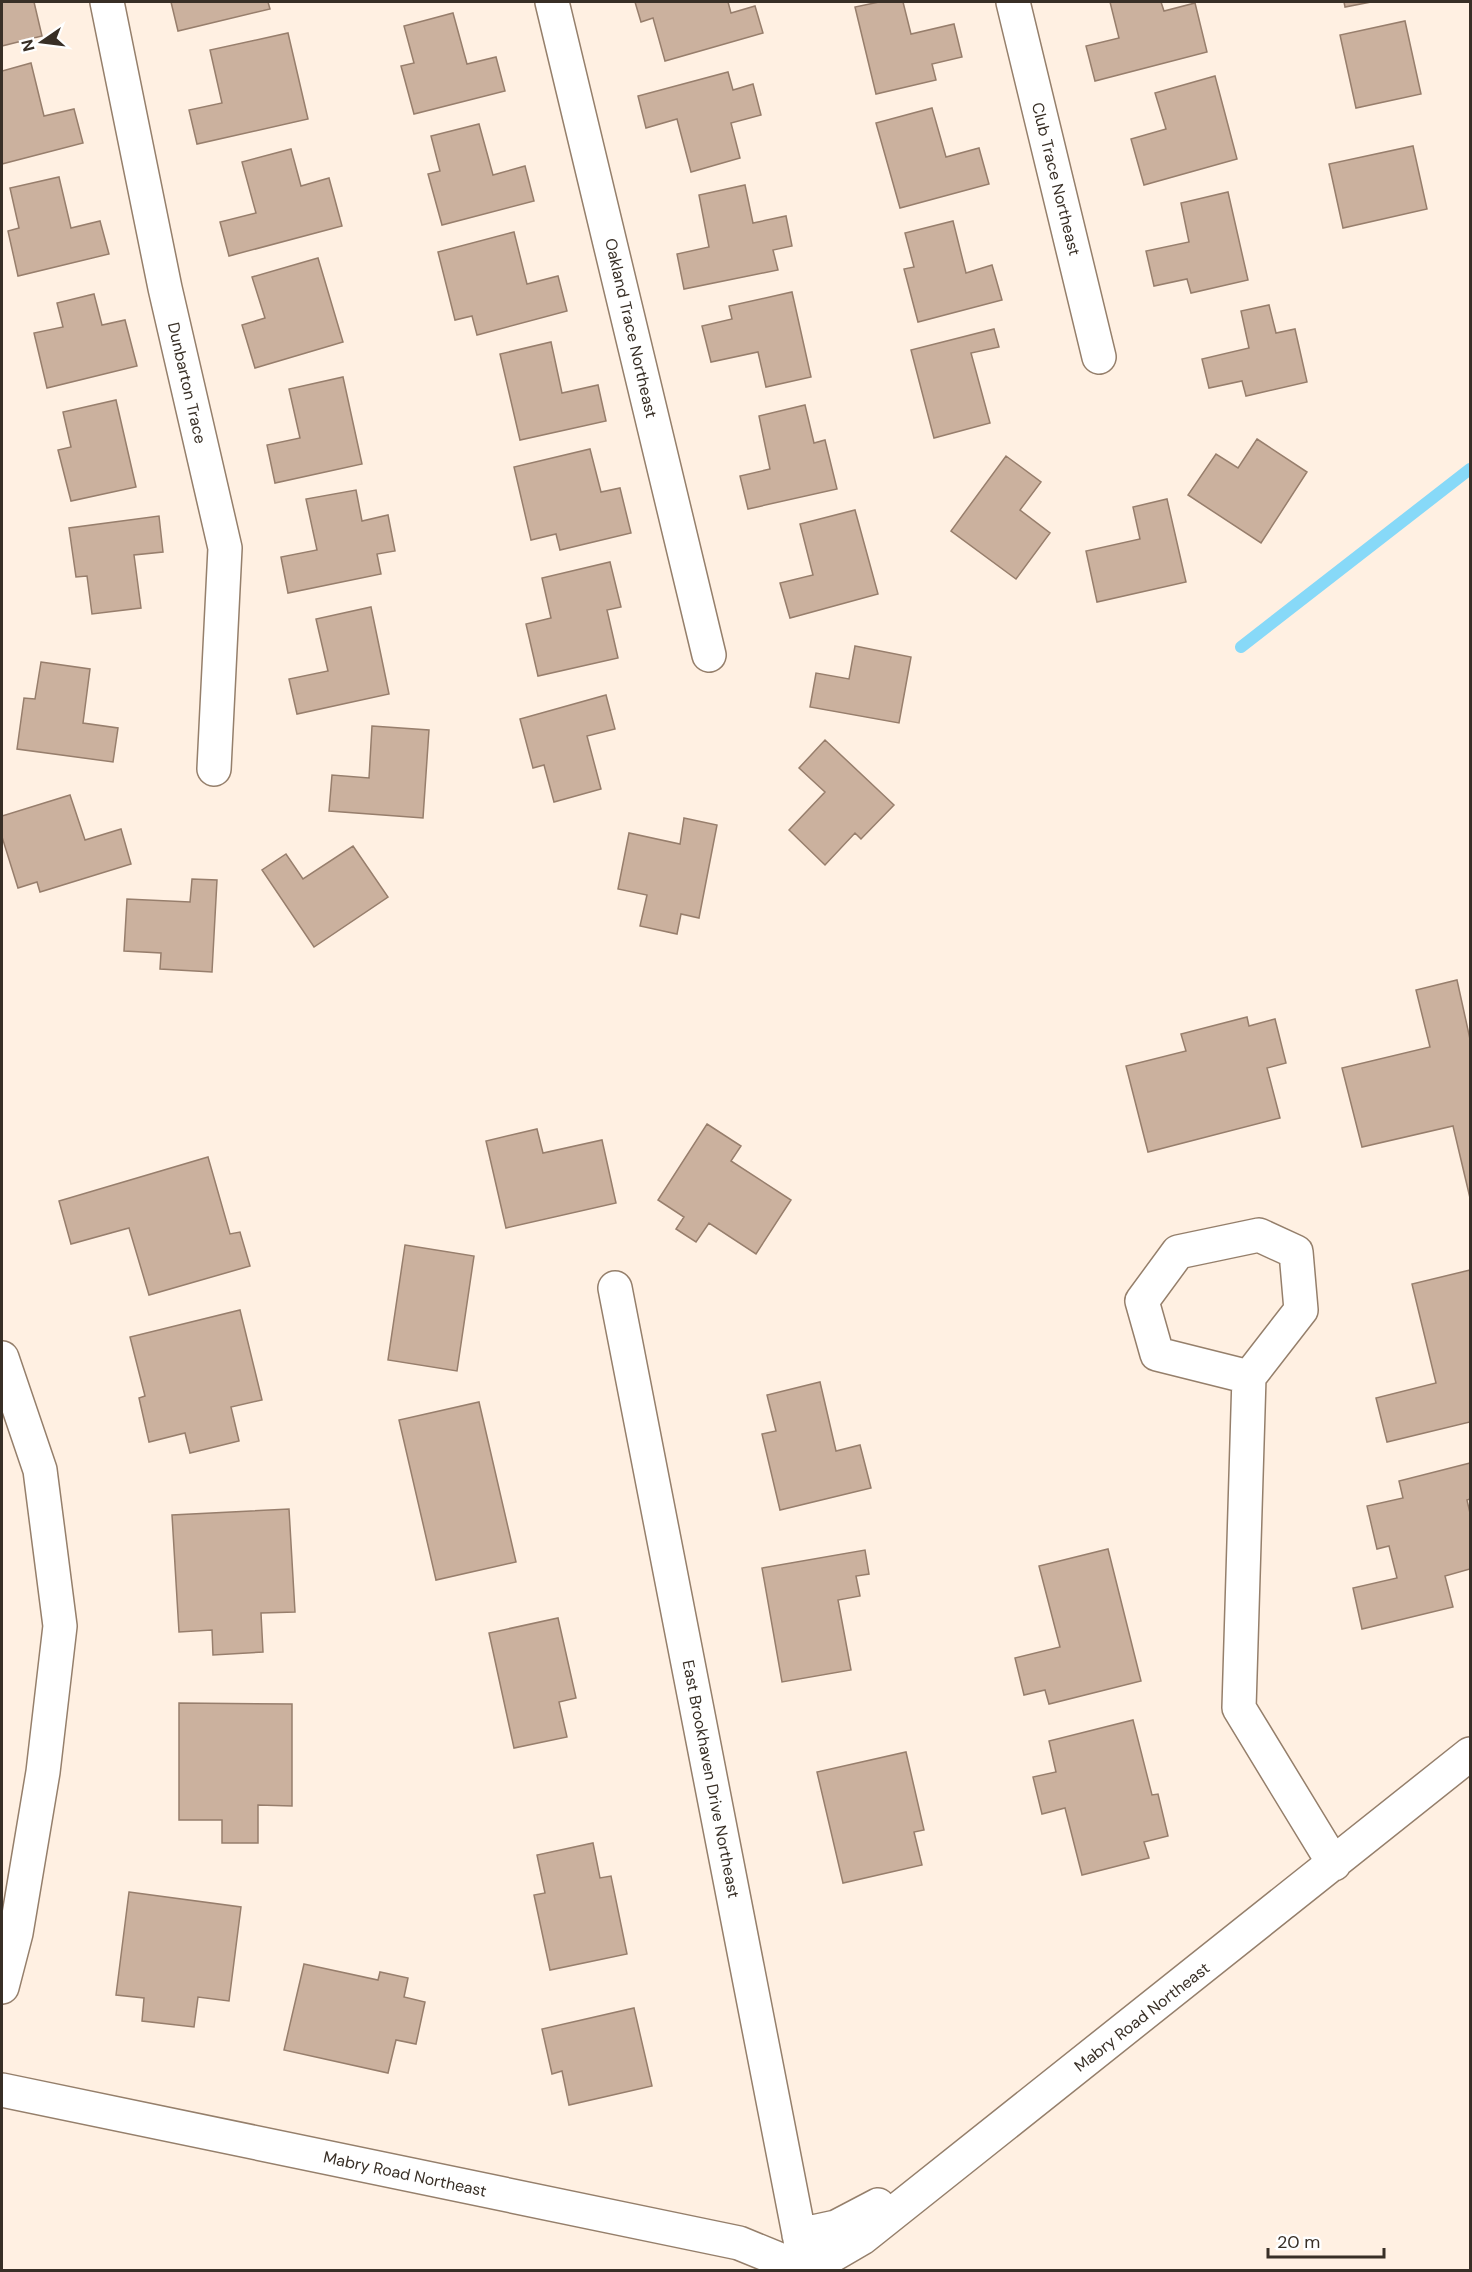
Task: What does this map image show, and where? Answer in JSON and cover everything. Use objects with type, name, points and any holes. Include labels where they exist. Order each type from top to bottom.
[{"type":"street","name":"Dunbarton Trace","points":[[107,2],[165,288],[225,548],[214,769]]},
{"type":"street","name":"Oakland Trace Northeast","points":[[552,2],[709,655]]},
{"type":"street","name":"Club Trace Northeast","points":[[1013,2],[1098,357]]},
{"type":"street","points":[[1249,1377],[1157,1354],[1142,1301],[1178,1252],[1259,1235],[1296,1252],[1300,1310],[1249,1377],[1239,1708],[1334,1864]]},
{"type":"street","name":"East Brookhaven Drive Northeast","points":[[615,1288],[806,2271]]},
{"type":"street","points":[[2,1358],[40,1470],[60,1626],[43,1772],[16,1934],[2,1987]]},
{"type":"street","name":"Mabry Road Northeast","points":[[2,2090],[739,2243],[806,2271],[862,2238],[1470,1754]]},
{"type":"street","points":[[799,2235],[836,2227],[923,2177],[954,2165]]},
{"type":"building","points":[[2,2],[34,2],[42,36],[2,46]]},
{"type":"building","points":[[171,2],[268,2],[270,9],[178,31]]},
{"type":"building","points":[[635,2],[728,2],[731,13],[755,6],[763,33],[665,61],[653,18],[641,22]]},
{"type":"building","points":[[879,2],[903,2],[911,34],[954,24],[962,57],[932,64],[936,80],[876,94],[855,7]]},
{"type":"building","points":[[1110,2],[1161,2],[1164,11],[1195,3],[1207,52],[1095,81],[1086,46],[1119,38]]},
{"type":"building","points":[[1344,2],[1371,2],[1345,7]]},
{"type":"building","points":[[453,13],[467,64],[496,57],[505,91],[414,114],[401,66],[414,63],[404,26]]},
{"type":"building","points":[[1405,21],[1421,94],[1356,108],[1340,35]]},
{"type":"building","points":[[288,33],[308,119],[197,144],[189,110],[222,103],[210,50]]},
{"type":"building","points":[[31,63],[44,116],[74,109],[83,143],[2,164],[2,71]]},
{"type":"building","points":[[728,72],[733,90],[753,84],[761,115],[731,123],[740,158],[691,172],[677,119],[646,128],[638,96]]},
{"type":"building","points":[[1215,76],[1237,159],[1144,185],[1131,139],[1166,129],[1155,93]]},
{"type":"building","points":[[932,108],[946,157],[979,148],[989,184],[900,208],[876,123]]},
{"type":"building","points":[[479,124],[493,175],[525,166],[534,201],[442,225],[428,174],[440,171],[431,136]]},
{"type":"building","points":[[1413,146],[1427,209],[1343,228],[1329,164]]},
{"type":"building","points":[[291,149],[301,186],[329,178],[342,226],[229,256],[220,222],[256,213],[242,162]]},
{"type":"building","points":[[59,177],[71,228],[100,221],[109,254],[18,276],[8,231],[19,228],[10,188]]},
{"type":"building","points":[[745,185],[753,223],[786,216],[792,246],[773,250],[778,270],[684,289],[677,254],[709,247],[699,195]]},
{"type":"building","points":[[1228,192],[1248,280],[1191,293],[1187,279],[1154,286],[1146,251],[1189,242],[1181,203]]},
{"type":"building","points":[[953,221],[966,273],[992,265],[1002,300],[918,322],[904,269],[914,267],[905,233]]},
{"type":"building","points":[[514,232],[527,284],[558,276],[567,311],[477,335],[472,316],[455,320],[438,252]]},
{"type":"building","points":[[318,258],[343,342],[255,368],[242,325],[265,318],[252,277]]},
{"type":"building","points":[[792,292],[811,377],[766,387],[758,352],[711,362],[702,326],[732,319],[729,306]]},
{"type":"building","points":[[94,294],[102,325],[125,320],[137,366],[47,388],[34,333],[63,327],[57,303]]},
{"type":"building","points":[[1269,305],[1276,333],[1295,329],[1307,382],[1246,396],[1242,381],[1209,388],[1202,359],[1249,348],[1241,311]]},
{"type":"building","points":[[994,329],[999,347],[971,353],[990,423],[934,438],[911,350]]},
{"type":"building","points":[[551,342],[562,393],[598,385],[606,421],[520,440],[500,354]]},
{"type":"building","points":[[343,377],[362,464],[275,483],[267,445],[300,438],[289,389]]},
{"type":"building","points":[[116,400],[136,487],[71,501],[58,450],[71,447],[63,412]]},
{"type":"building","points":[[805,405],[814,443],[825,440],[837,489],[748,509],[740,476],[770,469],[759,416]]},
{"type":"building","points":[[1257,439],[1307,472],[1261,543],[1188,495],[1216,454],[1238,468]]},
{"type":"building","points":[[590,449],[601,492],[620,488],[631,533],[560,550],[556,534],[531,540],[514,467]]},
{"type":"building","points":[[1006,456],[1041,482],[1020,510],[1050,533],[1016,579],[951,531]]},
{"type":"building","points":[[356,490],[362,521],[388,515],[395,551],[377,554],[381,574],[288,593],[281,557],[317,550],[306,499]]},
{"type":"building","points":[[1167,499],[1186,582],[1097,602],[1086,551],[1140,539],[1133,507]]},
{"type":"building","points":[[855,510],[878,594],[790,618],[780,583],[813,575],[800,524]]},
{"type":"building","points":[[159,516],[163,552],[134,555],[141,608],[92,614],[87,576],[76,577],[69,528]]},
{"type":"building","points":[[610,562],[621,607],[607,610],[618,658],[538,676],[526,624],[551,618],[542,578]]},
{"type":"building","points":[[371,607],[389,694],[297,714],[289,679],[328,671],[316,619]]},
{"type":"building","points":[[855,646],[911,657],[899,723],[810,707],[816,673],[849,679]]},
{"type":"building","points":[[41,662],[90,669],[83,723],[118,728],[113,762],[17,749],[24,698],[35,699]]},
{"type":"building","points":[[606,695],[615,729],[587,736],[601,789],[554,802],[544,765],[533,768],[520,719]]},
{"type":"building","points":[[372,726],[429,730],[423,818],[329,811],[332,775],[369,778]]},
{"type":"building","points":[[825,740],[894,805],[861,839],[855,833],[825,865],[789,830],[825,792],[799,768]]},
{"type":"building","points":[[70,795],[85,840],[121,829],[131,864],[40,892],[37,882],[18,888],[2,837],[2,816]]},
{"type":"building","points":[[684,818],[717,825],[699,918],[681,914],[677,934],[640,926],[647,895],[618,889],[629,833],[680,844]]},
{"type":"building","points":[[353,846],[388,897],[314,947],[262,870],[286,854],[303,879]]},
{"type":"building","points":[[192,879],[217,880],[212,972],[160,969],[161,953],[124,951],[127,899],[190,902]]},
{"type":"building","points":[[1457,980],[1470,1039],[1470,1198],[1453,1126],[1362,1147],[1342,1068],[1430,1047],[1416,990]]},
{"type":"building","points":[[1247,1017],[1249,1026],[1275,1019],[1286,1063],[1267,1068],[1280,1118],[1148,1152],[1126,1066],[1186,1051],[1181,1034]]},
{"type":"building","points":[[707,1124],[741,1146],[731,1161],[791,1200],[756,1254],[709,1223],[696,1242],[676,1229],[684,1217],[658,1200]]},
{"type":"building","points":[[537,1129],[543,1153],[602,1140],[616,1203],[506,1228],[486,1141]]},
{"type":"building","points":[[208,1157],[230,1234],[240,1232],[250,1266],[149,1295],[129,1228],[71,1244],[59,1201]]},
{"type":"building","points":[[405,1245],[474,1256],[457,1371],[388,1360]]},
{"type":"building","points":[[1470,1270],[1470,1422],[1387,1442],[1376,1398],[1436,1383],[1412,1284]]},
{"type":"building","points":[[240,1310],[262,1400],[231,1407],[239,1441],[190,1453],[185,1433],[149,1442],[139,1398],[145,1396],[130,1337]]},
{"type":"building","points":[[820,1382],[836,1451],[860,1445],[871,1488],[780,1510],[762,1434],[776,1431],[767,1395]]},
{"type":"building","points":[[479,1402],[516,1562],[436,1580],[399,1420]]},
{"type":"building","points":[[1470,1463],[1470,1499],[1467,1500],[1470,1513],[1470,1569],[1445,1576],[1453,1607],[1362,1629],[1353,1588],[1397,1578],[1389,1546],[1377,1549],[1367,1506],[1403,1498],[1399,1481]]},
{"type":"building","points":[[289,1509],[295,1612],[261,1613],[263,1652],[213,1655],[212,1630],[179,1632],[172,1515]]},
{"type":"building","points":[[1108,1549],[1141,1681],[1049,1704],[1045,1690],[1024,1695],[1015,1658],[1060,1647],[1039,1566]]},
{"type":"building","points":[[865,1550],[869,1574],[856,1576],[860,1596],[838,1600],[851,1670],[782,1682],[762,1568]]},
{"type":"building","points":[[558,1618],[576,1698],[559,1702],[567,1737],[514,1748],[489,1633]]},
{"type":"building","points":[[179,1703],[292,1704],[292,1806],[258,1805],[258,1843],[222,1843],[222,1820],[179,1820]]},
{"type":"building","points":[[1133,1720],[1152,1795],[1158,1794],[1168,1836],[1144,1842],[1149,1858],[1082,1875],[1065,1808],[1042,1814],[1033,1777],[1056,1772],[1049,1741]]},
{"type":"building","points":[[906,1752],[924,1830],[914,1832],[922,1865],[843,1883],[817,1772]]},
{"type":"building","points":[[593,1843],[600,1878],[611,1876],[627,1954],[550,1970],[534,1895],[545,1893],[537,1855]]},
{"type":"building","points":[[129,1892],[241,1907],[229,2001],[198,1997],[194,2027],[142,2021],[144,1998],[116,1995]]},
{"type":"building","points":[[304,1964],[378,1980],[380,1972],[408,1978],[404,1997],[425,2002],[416,2044],[396,2040],[388,2073],[284,2050]]},
{"type":"building","points":[[634,2008],[652,2086],[569,2105],[562,2071],[552,2074],[542,2029]]},
{"type":"waterway","points":[[1241,647],[1470,469]]}]
